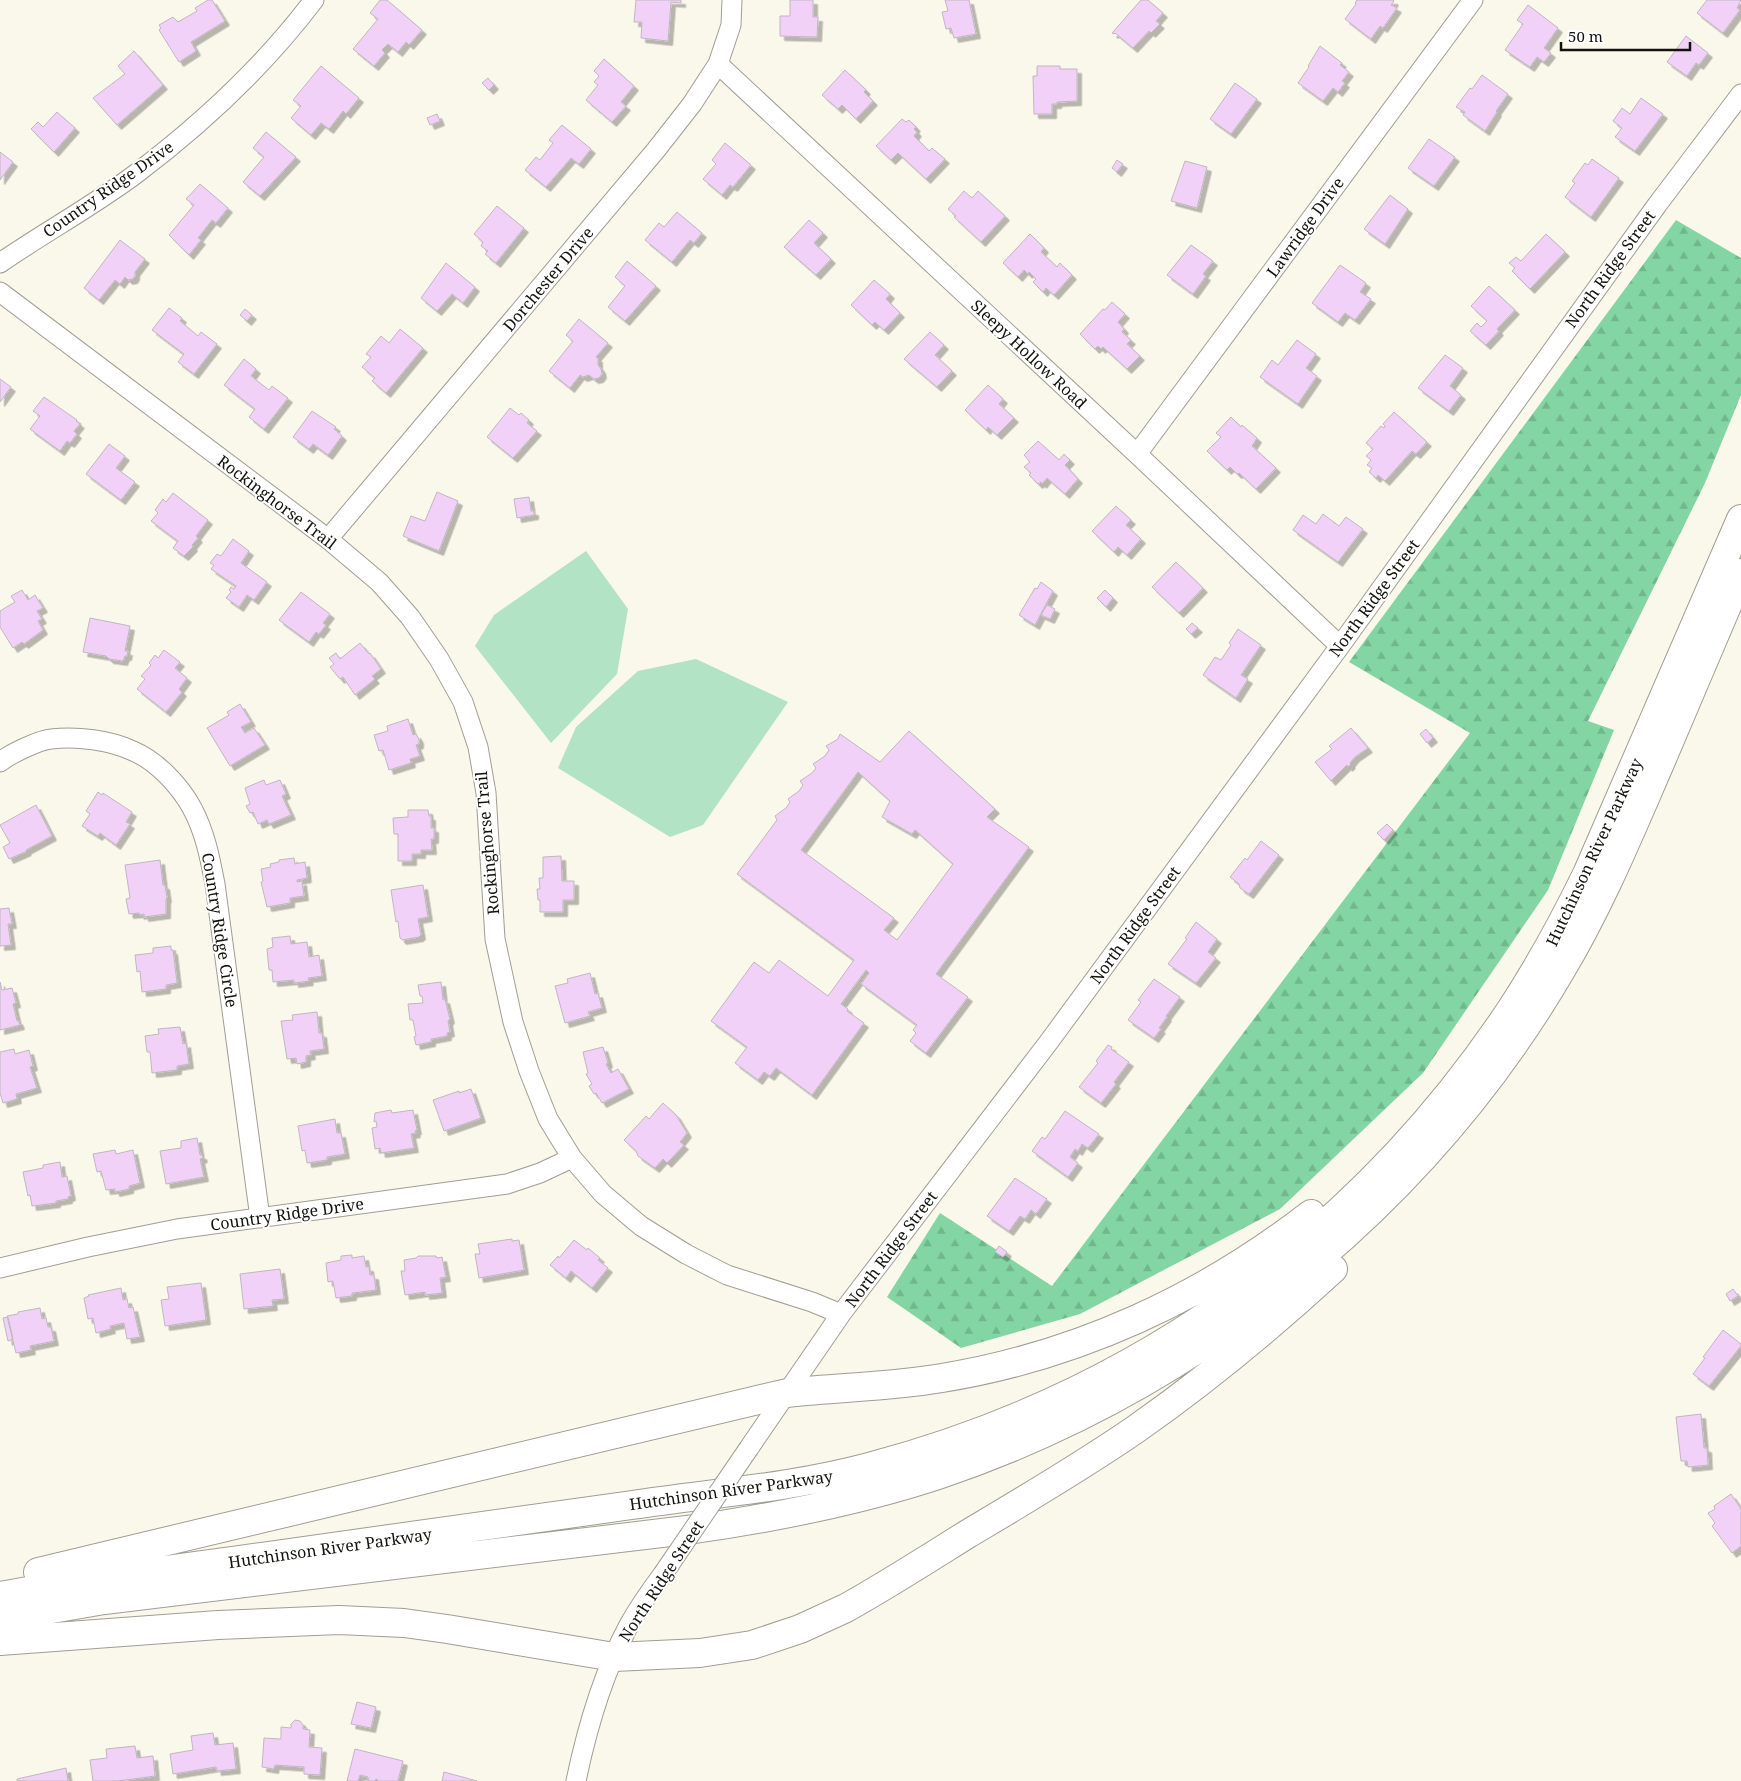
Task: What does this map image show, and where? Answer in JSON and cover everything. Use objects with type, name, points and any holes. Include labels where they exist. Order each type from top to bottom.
[{"type":"highway","name":"Hutchinson River Parkway","points":[[0,1618],[112,1599],[733,1523],[848,1501],[910,1484],[969,1464],[1056,1427],[1140,1384],[1212,1339],[1294,1279],[1348,1233],[1409,1173],[1456,1120],[1501,1044],[1587,874],[1741,519]]},
{"type":"highway","name":"Hutchinson River Parkway","points":[[0,1596],[81,1582],[633,1504],[786,1485],[833,1476],[892,1461],[981,1432],[1040,1408],[1096,1382],[1177,1336],[1255,1281],[1326,1223],[1388,1163],[1450,1092],[1501,1044],[1560,973],[1608,882],[1741,573]]},
{"type":"highway","points":[[0,1582],[787,1392],[895,1385],[982,1370],[1064,1348],[1126,1324],[1168,1305],[1253,1256],[1331,1198],[1388,1144],[1501,1044]]},
{"type":"highway","points":[[0,1641],[296,1620],[339,1620],[404,1623],[614,1657],[727,1650],[770,1640],[814,1624],[867,1596],[1061,1478],[1128,1434],[1171,1404],[1294,1305],[1359,1245],[1413,1188],[1455,1139],[1501,1044]]},
{"type":"street","name":"Country Ridge Drive","points":[[0,263],[136,173],[189,131],[244,80],[296,24],[314,0]]},
{"type":"street","name":"Dorchester Drive","points":[[328,539],[656,150],[692,104],[718,64],[731,25],[732,0]]},
{"type":"street","name":"Lawridge Drive","points":[[1137,454],[1473,0]]},
{"type":"street","name":"Sleepy Hollow Road","points":[[718,64],[1137,454],[1340,646]]},
{"type":"street","name":"North Ridge Street","points":[[576,1781],[596,1708],[614,1657],[634,1618],[787,1392],[841,1314],[1060,1027],[1340,646],[1657,205],[1741,94]]},
{"type":"street","name":"Rockinghorse Trail","points":[[0,292],[328,539],[379,582],[410,617],[439,659],[463,702],[478,747],[486,792],[495,939],[513,1022],[548,1119],[572,1158],[603,1194],[641,1226],[686,1254],[727,1274],[812,1302],[841,1314]]},
{"type":"street","name":"Country Ridge Circle","points":[[0,762],[9,755],[50,739],[93,739],[134,751],[166,773],[192,808],[207,845],[215,884],[260,1218]]},
{"type":"street","name":"Country Ridge Drive","points":[[0,1268],[88,1247],[177,1229],[507,1184],[540,1174],[572,1158]]},
{"type":"green space","points":[[1676,220],[1741,258],[1741,395],[1705,483],[1588,721],[1614,730],[1548,890],[1423,1073],[1280,1209],[1080,1314],[961,1348],[887,1297],[940,1213],[1052,1286],[1470,733],[1349,662]]},
{"type":"green space","points":[[586,551],[628,609],[617,674],[551,743],[475,646],[494,615]]},
{"type":"green space","points":[[696,659],[788,702],[703,825],[670,837],[558,768],[576,727],[638,671]]},
{"type":"building","points":[[208,0],[212,0],[225,21],[191,42],[196,51],[179,62],[159,30],[161,28],[159,25],[173,17],[178,22],[197,11],[195,8]]},
{"type":"building","points":[[380,0],[387,0],[422,30],[409,45],[406,42],[398,52],[388,44],[382,50],[385,53],[374,66],[353,49],[378,19],[370,13]]},
{"type":"building","points":[[636,0],[681,0],[681,3],[671,2],[668,41],[641,38],[642,22],[634,22]]},
{"type":"building","points":[[790,0],[813,0],[813,17],[818,17],[817,37],[780,36],[780,16],[790,16]]},
{"type":"building","points":[[945,0],[969,0],[976,34],[954,38],[951,28],[946,29],[942,12],[948,11]]},
{"type":"building","points":[[1141,0],[1148,0],[1163,13],[1156,21],[1160,24],[1151,33],[1149,31],[1133,48],[1115,33],[1112,33]]},
{"type":"building","points":[[1357,0],[1393,0],[1391,5],[1397,8],[1383,28],[1380,26],[1371,39],[1345,19]]},
{"type":"building","points":[[1707,0],[1741,0],[1737,8],[1740,10],[1723,33],[1697,13]]},
{"type":"building","points":[[1528,5],[1558,28],[1544,48],[1551,53],[1544,62],[1537,57],[1530,67],[1505,50],[1523,24],[1517,20]]},
{"type":"building","points":[[1686,36],[1708,53],[1699,65],[1696,63],[1687,76],[1667,62]]},
{"type":"building","points":[[1320,46],[1342,63],[1340,65],[1349,72],[1342,81],[1345,83],[1338,92],[1333,88],[1323,101],[1298,83]]},
{"type":"building","points":[[134,51],[163,85],[117,125],[93,98],[125,74],[118,66]]},
{"type":"building","points":[[604,59],[634,86],[621,102],[626,106],[612,122],[586,100],[598,85],[594,82],[599,76],[594,71]]},
{"type":"building","points":[[321,66],[359,98],[346,114],[343,111],[329,129],[321,123],[311,135],[291,118],[301,106],[293,100]]},
{"type":"building","points":[[1037,66],[1060,66],[1060,69],[1077,69],[1077,101],[1052,104],[1052,114],[1034,114],[1033,76],[1037,76]]},
{"type":"building","points":[[845,70],[866,90],[864,92],[873,101],[856,119],[842,105],[838,109],[822,95]]},
{"type":"building","points":[[1482,75],[1508,94],[1485,131],[1463,115],[1465,112],[1456,107]]},
{"type":"building","points":[[488,78],[494,85],[489,90],[482,83]]},
{"type":"building","points":[[1235,83],[1257,99],[1231,134],[1210,119]]},
{"type":"building","points":[[1641,98],[1663,114],[1635,151],[1615,137],[1622,128],[1613,121],[1622,108],[1630,114]]},
{"type":"building","points":[[57,112],[75,128],[54,152],[31,129],[38,122],[43,127]]},
{"type":"building","points":[[437,114],[440,121],[430,125],[427,118]]},
{"type":"building","points":[[902,119],[906,122],[909,120],[916,127],[914,129],[917,132],[914,136],[929,151],[932,148],[945,159],[926,179],[898,153],[891,160],[876,146]]},
{"type":"building","points":[[562,125],[591,149],[579,164],[571,158],[546,187],[525,170],[536,157],[540,160],[553,143],[549,140]]},
{"type":"building","points":[[266,132],[296,157],[260,196],[243,182],[264,157],[253,148]]},
{"type":"building","points":[[1429,139],[1455,157],[1434,186],[1408,168]]},
{"type":"building","points":[[725,143],[751,165],[733,187],[730,185],[722,195],[703,179],[716,164],[712,160]]},
{"type":"building","points":[[0,152],[13,162],[0,180]]},
{"type":"building","points":[[1592,159],[1619,178],[1591,217],[1565,197],[1575,183],[1572,181],[1585,163],[1588,165]]},
{"type":"building","points":[[1117,160],[1123,164],[1117,172],[1112,168]]},
{"type":"building","points":[[1185,161],[1207,167],[1197,208],[1171,201]]},
{"type":"building","points":[[200,184],[228,208],[216,223],[212,220],[198,238],[201,240],[189,255],[169,235],[194,205],[186,199]]},
{"type":"building","points":[[964,191],[972,198],[978,191],[1005,216],[981,242],[948,209]]},
{"type":"building","points":[[1390,195],[1408,209],[1385,244],[1364,229]]},
{"type":"building","points":[[497,206],[524,228],[496,263],[485,254],[488,251],[481,246],[483,242],[474,234]]},
{"type":"building","points":[[677,212],[702,233],[694,243],[690,240],[672,262],[645,240],[659,223],[664,227]]},
{"type":"building","points":[[809,220],[823,233],[814,243],[831,259],[816,275],[784,247]]},
{"type":"building","points":[[1030,234],[1044,248],[1041,252],[1057,267],[1060,263],[1072,275],[1054,295],[1046,288],[1043,292],[1033,282],[1036,279],[1029,272],[1028,274],[1024,270],[1018,277],[1003,263]]},
{"type":"building","points":[[1546,234],[1565,252],[1530,289],[1512,271],[1515,268],[1509,263],[1516,257],[1521,261]]},
{"type":"building","points":[[120,240],[145,259],[135,272],[133,279],[128,280],[125,277],[120,284],[115,280],[99,300],[84,288]]},
{"type":"building","points":[[1191,245],[1213,261],[1203,274],[1206,276],[1193,294],[1167,275]]},
{"type":"building","points":[[627,261],[656,286],[625,321],[608,307],[625,286],[615,277]]},
{"type":"building","points":[[446,263],[475,287],[463,303],[452,294],[437,311],[421,298]]},
{"type":"building","points":[[1340,265],[1366,283],[1360,292],[1371,299],[1355,320],[1345,313],[1338,322],[1312,303]]},
{"type":"building","points":[[874,280],[890,294],[886,299],[900,313],[884,330],[875,322],[872,325],[851,305]]},
{"type":"building","points":[[1489,286],[1515,310],[1497,329],[1499,331],[1486,345],[1470,331],[1477,323],[1481,327],[1487,321],[1471,306]]},
{"type":"building","points":[[1112,302],[1125,314],[1118,322],[1124,329],[1122,332],[1131,340],[1127,344],[1140,356],[1127,369],[1103,347],[1101,349],[1098,346],[1095,349],[1080,334]]},
{"type":"building","points":[[169,308],[182,318],[180,321],[198,336],[201,332],[217,344],[194,374],[178,362],[184,354],[152,330]]},
{"type":"building","points":[[245,309],[252,315],[247,321],[240,315]]},
{"type":"building","points":[[579,319],[608,343],[596,357],[598,358],[598,365],[602,374],[599,378],[594,379],[589,375],[583,377],[580,375],[570,388],[549,371],[573,341],[566,335]]},
{"type":"building","points":[[400,329],[423,348],[386,393],[372,381],[375,378],[362,367],[371,357],[366,354],[381,336],[389,343]]},
{"type":"building","points":[[930,332],[944,345],[935,355],[952,371],[937,387],[904,359]]},
{"type":"building","points":[[1297,340],[1316,354],[1306,368],[1317,376],[1298,404],[1260,377],[1272,360],[1278,365]]},
{"type":"building","points":[[1445,355],[1463,368],[1450,386],[1461,395],[1449,411],[1418,388]]},
{"type":"building","points":[[244,359],[256,369],[251,376],[269,390],[272,386],[288,398],[264,429],[249,417],[255,409],[224,385]]},
{"type":"building","points":[[0,379],[11,387],[0,402]]},
{"type":"building","points":[[988,385],[1003,399],[999,404],[1014,418],[997,435],[988,427],[986,430],[965,410]]},
{"type":"building","points":[[44,397],[80,424],[74,431],[77,434],[70,443],[67,441],[60,451],[30,429],[40,416],[33,411]]},
{"type":"building","points":[[510,408],[519,415],[521,413],[529,420],[527,423],[537,431],[513,458],[487,437]]},
{"type":"building","points":[[312,411],[336,427],[334,429],[342,436],[328,455],[313,444],[309,449],[293,437]]},
{"type":"building","points":[[1394,412],[1427,442],[1416,454],[1412,451],[1385,481],[1378,475],[1376,478],[1369,472],[1372,468],[1367,465],[1371,460],[1366,456],[1373,449],[1366,443],[1381,426],[1384,428],[1383,424]]},
{"type":"building","points":[[1231,417],[1257,438],[1252,446],[1276,468],[1256,489],[1230,467],[1227,470],[1207,451],[1221,437],[1216,433]]},
{"type":"building","points":[[1038,441],[1059,460],[1064,454],[1070,460],[1065,465],[1078,479],[1065,494],[1047,478],[1042,484],[1041,482],[1038,484],[1029,475],[1031,473],[1024,467],[1030,462],[1024,455]]},
{"type":"building","points":[[109,444],[125,456],[116,468],[135,482],[121,500],[86,474]]},
{"type":"building","points":[[437,492],[458,501],[439,551],[403,536],[411,516],[425,521]]},
{"type":"building","points":[[173,493],[208,520],[196,536],[198,538],[192,545],[193,547],[184,556],[173,548],[178,541],[151,521],[158,513],[155,510],[163,499],[166,502]]},
{"type":"building","points":[[529,497],[531,511],[534,511],[534,515],[517,518],[514,499]]},
{"type":"building","points":[[1116,506],[1131,520],[1126,525],[1141,539],[1127,555],[1118,547],[1114,552],[1092,531]]},
{"type":"building","points":[[1323,514],[1339,526],[1346,517],[1363,529],[1338,562],[1293,530],[1303,515],[1316,524]]},
{"type":"building","points":[[233,539],[249,551],[241,563],[267,582],[254,600],[247,595],[239,607],[226,598],[231,592],[229,590],[231,587],[234,589],[236,586],[211,569],[214,565],[210,563],[217,554],[221,556]]},
{"type":"building","points":[[1176,562],[1203,588],[1179,613],[1152,587]]},
{"type":"building","points":[[1041,582],[1053,591],[1035,625],[1019,615],[1035,588],[1037,589]]},
{"type":"building","points":[[22,590],[28,600],[35,595],[43,608],[37,611],[42,619],[38,621],[43,630],[24,644],[22,642],[13,648],[0,627],[0,611],[15,602],[11,596]]},
{"type":"building","points":[[1105,590],[1113,598],[1106,607],[1097,598]]},
{"type":"building","points":[[301,592],[330,614],[323,623],[326,625],[319,634],[316,632],[309,642],[279,620]]},
{"type":"building","points":[[1047,605],[1055,609],[1050,619],[1041,615]]},
{"type":"building","points":[[90,618],[130,626],[125,651],[128,651],[127,656],[125,656],[123,661],[83,652]]},
{"type":"building","points":[[1192,623],[1198,628],[1191,634],[1186,629]]},
{"type":"building","points":[[1238,629],[1261,645],[1241,675],[1248,679],[1236,698],[1203,675],[1215,657],[1221,660],[1231,645],[1229,643]]},
{"type":"building","points":[[360,643],[381,669],[372,676],[375,679],[355,695],[343,677],[340,679],[330,667],[334,664],[329,658],[336,653],[340,659]]},
{"type":"building","points":[[164,650],[180,662],[175,668],[187,678],[179,689],[182,692],[166,712],[137,689],[145,679],[141,676],[151,665],[149,663],[155,655],[158,658]]},
{"type":"building","points":[[240,704],[251,722],[241,727],[245,733],[254,728],[265,745],[230,766],[207,728],[229,715],[227,712]]},
{"type":"building","points":[[408,719],[413,735],[416,734],[419,739],[419,744],[416,745],[420,756],[410,759],[411,763],[389,770],[383,750],[379,751],[374,735],[388,731],[387,726]]},
{"type":"building","points":[[1351,728],[1368,748],[1355,757],[1348,767],[1347,765],[1331,781],[1315,762],[1332,749],[1329,746]]},
{"type":"building","points":[[1426,729],[1433,738],[1427,743],[1420,734]]},
{"type":"building","points":[[909,731],[995,809],[987,817],[1029,847],[936,974],[968,997],[926,1053],[910,1041],[916,1033],[913,1030],[917,1025],[861,984],[869,973],[866,970],[841,1004],[848,1009],[847,1011],[864,1023],[812,1095],[776,1068],[770,1076],[764,1072],[758,1080],[735,1063],[747,1047],[711,1021],[754,962],[769,973],[779,960],[828,996],[854,960],[737,874],[777,820],[775,816],[786,808],[790,802],[788,799],[799,791],[803,785],[800,781],[812,773],[816,768],[813,764],[825,756],[829,750],[826,746],[838,739],[840,734],[880,762]],"holes":[[[858,772],[890,801],[882,817],[912,834],[915,830],[953,864],[897,940],[884,930],[894,918],[801,850]]]},
{"type":"building","points":[[264,780],[266,785],[280,780],[286,794],[282,796],[291,815],[269,824],[267,820],[258,824],[253,812],[250,813],[246,806],[250,804],[245,788]]},
{"type":"building","points":[[98,792],[102,795],[103,793],[132,812],[126,822],[130,824],[116,845],[100,833],[98,836],[82,826],[90,814],[86,811]]},
{"type":"building","points":[[36,805],[52,836],[9,859],[3,847],[10,843],[0,825]]},
{"type":"building","points":[[408,810],[428,810],[429,816],[431,816],[431,828],[434,828],[434,839],[431,839],[432,850],[421,850],[421,854],[412,854],[412,861],[398,861],[398,834],[394,834],[393,818],[408,817]]},
{"type":"building","points":[[1387,824],[1393,830],[1384,840],[1377,833]]},
{"type":"building","points":[[1261,841],[1279,855],[1249,894],[1240,888],[1239,884],[1230,877],[1245,858],[1247,860]]},
{"type":"building","points":[[561,856],[562,881],[574,881],[574,900],[563,900],[563,912],[540,912],[540,900],[538,900],[537,889],[540,889],[539,878],[543,878],[543,857]]},
{"type":"building","points":[[294,858],[295,864],[305,862],[307,878],[297,880],[297,882],[302,881],[304,896],[290,898],[290,903],[267,907],[261,882],[263,881],[261,869],[271,867],[270,864],[279,862],[279,860]]},
{"type":"building","points":[[160,860],[163,885],[165,885],[167,898],[166,914],[144,917],[144,914],[140,915],[139,913],[129,914],[126,899],[130,898],[125,865]]},
{"type":"building","points":[[423,885],[428,917],[418,919],[421,935],[419,937],[402,940],[400,938],[398,921],[396,922],[391,890]]},
{"type":"building","points":[[9,908],[12,924],[8,924],[11,945],[0,946],[0,909]]},
{"type":"building","points":[[1196,922],[1217,939],[1208,952],[1216,958],[1196,983],[1168,964],[1187,939],[1185,938]]},
{"type":"building","points":[[290,936],[291,944],[307,942],[309,957],[319,955],[322,976],[308,978],[309,981],[294,983],[294,980],[273,982],[272,970],[269,970],[267,949],[273,947],[272,938]]},
{"type":"building","points":[[171,946],[177,983],[166,985],[166,989],[142,992],[140,971],[137,972],[135,955],[153,953],[153,948]]},
{"type":"building","points":[[590,973],[595,994],[598,993],[602,1008],[588,1012],[590,1016],[565,1023],[555,986],[568,983],[567,979]]},
{"type":"building","points":[[1154,979],[1180,997],[1166,1016],[1159,1028],[1161,1029],[1154,1038],[1128,1020],[1141,1002],[1138,1000]]},
{"type":"building","points":[[0,982],[2,990],[12,988],[16,1003],[13,1004],[17,1021],[20,1025],[0,1030]]},
{"type":"building","points":[[441,982],[443,1000],[445,999],[450,1019],[448,1021],[450,1032],[447,1033],[447,1036],[431,1039],[431,1042],[416,1045],[413,1020],[410,1020],[408,1004],[423,1003],[418,985]]},
{"type":"building","points":[[317,1012],[319,1033],[322,1033],[324,1049],[310,1051],[311,1055],[306,1056],[306,1062],[297,1064],[296,1058],[287,1059],[281,1021],[293,1020],[292,1015]]},
{"type":"building","points":[[180,1027],[183,1044],[186,1043],[189,1064],[177,1066],[177,1070],[152,1073],[150,1052],[147,1052],[145,1036],[159,1034],[158,1029]]},
{"type":"building","points":[[1108,1045],[1129,1062],[1114,1082],[1116,1084],[1101,1103],[1079,1087],[1098,1063],[1096,1061]]},
{"type":"building","points":[[603,1047],[608,1063],[606,1064],[611,1073],[618,1069],[629,1089],[602,1103],[589,1086],[592,1084],[586,1074],[588,1073],[583,1052]]},
{"type":"building","points":[[14,1049],[15,1054],[29,1050],[33,1066],[30,1067],[37,1088],[16,1094],[17,1099],[3,1103],[0,1093],[0,1052]]},
{"type":"building","points":[[471,1089],[481,1118],[444,1131],[433,1100]]},
{"type":"building","points":[[663,1103],[676,1115],[687,1133],[680,1142],[684,1145],[667,1163],[663,1159],[655,1168],[638,1156],[636,1151],[624,1140],[646,1116],[649,1119]]},
{"type":"building","points":[[391,1110],[392,1113],[413,1110],[417,1130],[415,1131],[416,1133],[411,1134],[414,1148],[381,1153],[380,1148],[375,1149],[372,1128],[377,1127],[376,1121],[374,1122],[375,1113]]},
{"type":"building","points":[[1065,1111],[1099,1134],[1088,1148],[1082,1144],[1078,1151],[1075,1149],[1070,1157],[1078,1163],[1068,1177],[1032,1151],[1042,1137],[1045,1139]]},
{"type":"building","points":[[335,1119],[337,1133],[341,1133],[345,1154],[327,1157],[327,1160],[307,1163],[305,1150],[302,1151],[298,1126]]},
{"type":"building","points":[[197,1138],[200,1155],[203,1158],[200,1159],[204,1177],[166,1184],[160,1151],[181,1148],[181,1141]]},
{"type":"building","points":[[115,1150],[116,1154],[133,1150],[140,1183],[129,1186],[129,1189],[115,1192],[115,1189],[106,1190],[101,1171],[97,1172],[93,1154]]},
{"type":"building","points":[[60,1162],[62,1177],[67,1176],[71,1196],[68,1199],[56,1201],[56,1203],[32,1206],[23,1172],[43,1168],[43,1165]]},
{"type":"building","points":[[1015,1178],[1047,1199],[1036,1214],[1031,1210],[1025,1219],[1020,1216],[1009,1231],[987,1216]]},
{"type":"building","points":[[512,1239],[512,1241],[519,1240],[524,1270],[479,1278],[475,1254],[480,1254],[478,1244]]},
{"type":"building","points":[[574,1240],[587,1250],[588,1248],[608,1268],[592,1288],[571,1271],[566,1278],[550,1265],[558,1256],[559,1258]]},
{"type":"building","points":[[999,1246],[1007,1252],[1003,1257],[995,1252]]},
{"type":"building","points":[[352,1255],[352,1258],[364,1256],[370,1275],[374,1275],[376,1290],[352,1293],[352,1296],[336,1298],[333,1281],[328,1282],[326,1263],[341,1260],[341,1256]]},
{"type":"building","points":[[418,1256],[442,1257],[446,1277],[440,1278],[442,1293],[425,1295],[425,1292],[405,1295],[401,1271],[405,1271],[404,1260]]},
{"type":"building","points":[[280,1269],[284,1299],[272,1300],[273,1306],[244,1309],[240,1274]]},
{"type":"building","points":[[201,1283],[206,1320],[165,1326],[161,1300],[169,1299],[167,1287]]},
{"type":"building","points":[[121,1288],[123,1300],[127,1299],[129,1308],[133,1307],[140,1337],[127,1339],[124,1323],[110,1326],[111,1329],[96,1333],[93,1318],[88,1319],[84,1298],[88,1295]]},
{"type":"building","points":[[1733,1289],[1738,1296],[1730,1301],[1726,1294]]},
{"type":"building","points":[[40,1308],[42,1319],[46,1318],[48,1327],[51,1327],[54,1341],[30,1346],[31,1350],[16,1353],[7,1316]]},
{"type":"building","points":[[8,1317],[13,1339],[8,1341],[3,1318]]},
{"type":"building","points":[[1723,1330],[1741,1346],[1709,1386],[1693,1374]]},
{"type":"building","points":[[1701,1414],[1704,1448],[1707,1448],[1708,1465],[1688,1467],[1687,1461],[1681,1461],[1676,1417]]},
{"type":"building","points":[[1731,1494],[1741,1509],[1741,1546],[1732,1553],[1712,1526],[1715,1523],[1708,1513],[1715,1509],[1714,1506]]},
{"type":"building","points":[[357,1702],[376,1707],[371,1728],[351,1724]]},
{"type":"building","points":[[295,1720],[300,1721],[303,1729],[310,1730],[309,1747],[322,1748],[320,1775],[304,1774],[304,1767],[275,1765],[274,1769],[262,1767],[264,1738],[281,1739],[281,1727],[291,1728],[291,1724]]},
{"type":"building","points":[[213,1733],[215,1745],[233,1743],[236,1769],[217,1771],[216,1767],[173,1774],[170,1754],[193,1750],[191,1736]]},
{"type":"building","points":[[135,1746],[137,1758],[153,1756],[155,1776],[118,1781],[93,1781],[90,1760],[107,1758],[106,1749]]},
{"type":"building","points":[[355,1749],[403,1761],[398,1781],[377,1781],[376,1779],[372,1781],[368,1780],[368,1777],[360,1775],[358,1781],[347,1781]]},
{"type":"building","points":[[66,1768],[68,1781],[17,1781],[17,1779]]},
{"type":"building","points":[[444,1772],[477,1781],[442,1781]]}]
